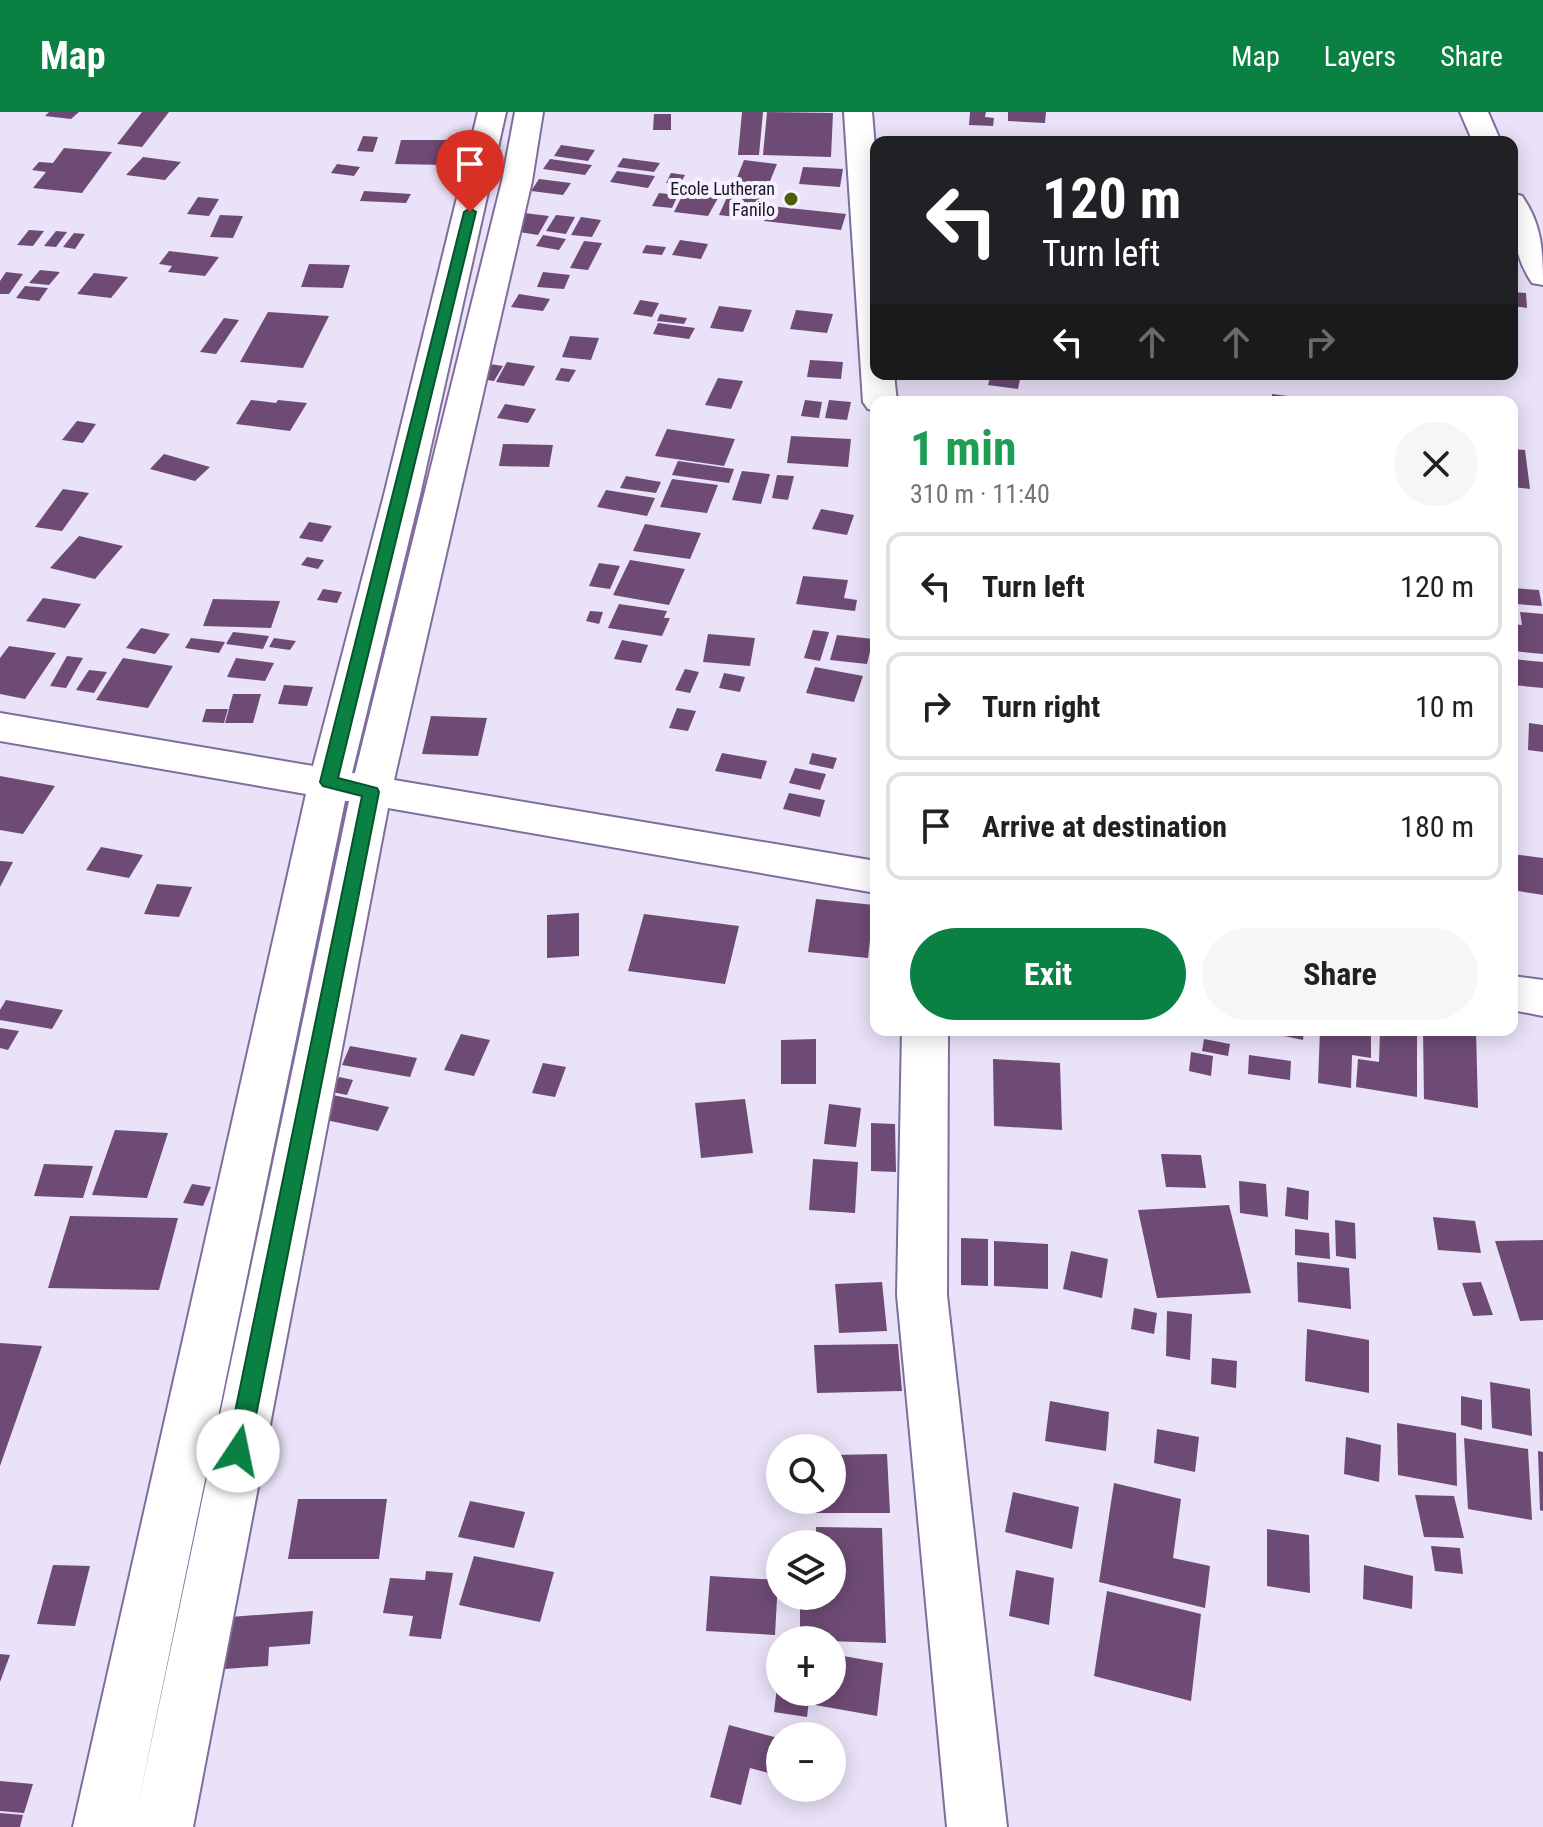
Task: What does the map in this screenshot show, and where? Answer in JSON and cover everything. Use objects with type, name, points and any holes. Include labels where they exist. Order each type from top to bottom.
[{"type":"street","points":[[103,1827],[329,782],[402,495],[492,112]]},
{"type":"street","points":[[163,1827],[371,792],[517,181],[529,112]]},
{"type":"street","points":[[858,112],[870,270]]},
{"type":"street","points":[[1474,112],[1484,136]]},
{"type":"street","points":[[1518,216],[1543,276]]},
{"type":"street","points":[[0,727],[870,876]]},
{"type":"street","points":[[1518,994],[1543,998]]},
{"type":"street","points":[[925,1036],[922,1295],[977,1827]]},
{"type":"building","points":[[49,112],[79,112],[71,119],[45,116]]},
{"type":"building","points":[[142,112],[169,112],[142,147],[117,144]]},
{"type":"building","points":[[742,112],[763,112],[759,155],[738,155]]},
{"type":"building","points":[[767,112],[833,113],[831,157],[763,155]]},
{"type":"building","points":[[970,112],[986,112],[985,117],[994,118],[993,126],[969,125]]},
{"type":"building","points":[[1008,112],[1046,112],[1045,123],[1008,121]]},
{"type":"building","points":[[654,114],[671,114],[671,130],[653,130]]},
{"type":"building","points":[[363,136],[378,137],[373,152],[357,151]]},
{"type":"building","points":[[401,140],[452,140],[446,165],[395,164]]},
{"type":"building","points":[[561,145],[595,150],[588,161],[554,156]]},
{"type":"building","points":[[64,148],[112,152],[82,193],[33,188],[46,172],[32,170],[39,162],[53,163]]},
{"type":"building","points":[[143,157],[181,162],[165,180],[126,175]]},
{"type":"building","points":[[623,158],[660,163],[654,172],[617,167]]},
{"type":"building","points":[[550,159],[592,165],[585,175],[543,169]]},
{"type":"building","points":[[744,160],[777,164],[764,196],[731,193]]},
{"type":"building","points":[[337,164],[360,167],[354,176],[331,173]]},
{"type":"building","points":[[803,167],[843,169],[840,187],[799,184]]},
{"type":"building","points":[[617,171],[655,176],[648,188],[610,182]]},
{"type":"building","points":[[671,173],[685,175],[680,184],[666,183]]},
{"type":"building","points":[[539,179],[571,183],[563,195],[531,191]]},
{"type":"building","points":[[364,191],[411,194],[406,203],[360,201]]},
{"type":"building","points":[[659,193],[678,195],[672,208],[652,206]]},
{"type":"building","points":[[683,194],[718,198],[708,216],[674,212]]},
{"type":"building","points":[[728,195],[768,199],[759,220],[719,215]]},
{"type":"building","points":[[198,197],[219,199],[209,216],[187,214]]},
{"type":"building","points":[[770,206],[846,214],[841,230],[764,221]]},
{"type":"building","points":[[524,213],[549,216],[538,235],[513,231]]},
{"type":"building","points":[[220,215],[243,216],[233,238],[210,237]]},
{"type":"building","points":[[556,215],[575,217],[566,234],[546,231]]},
{"type":"building","points":[[581,217],[601,220],[592,237],[571,235]]},
{"type":"building","points":[[29,230],[44,231],[33,246],[17,245]]},
{"type":"building","points":[[56,231],[67,232],[56,247],[44,246]]},
{"type":"building","points":[[74,233],[85,234],[75,249],[63,247]]},
{"type":"building","points":[[543,235],[566,239],[559,250],[536,246]]},
{"type":"building","points":[[680,240],[708,244],[701,259],[672,255]]},
{"type":"building","points":[[584,241],[602,243],[588,270],[570,268]]},
{"type":"building","points":[[646,245],[666,247],[662,255],[642,253]]},
{"type":"building","points":[[169,251],[219,257],[205,276],[168,272],[172,266],[159,264]]},
{"type":"building","points":[[309,264],[350,265],[343,288],[301,287]]},
{"type":"building","points":[[40,270],[60,272],[49,285],[29,283]]},
{"type":"building","points":[[6,272],[23,274],[9,294],[0,294],[0,281]]},
{"type":"building","points":[[543,272],[570,275],[564,289],[537,287]]},
{"type":"building","points":[[94,273],[128,277],[111,298],[77,294]]},
{"type":"building","points":[[25,286],[48,288],[39,301],[16,298]]},
{"type":"building","points":[[1518,292],[1526,293],[1527,308],[1518,307]]},
{"type":"building","points":[[519,294],[550,299],[543,311],[511,307]]},
{"type":"building","points":[[640,300],[659,303],[652,317],[633,314]]},
{"type":"building","points":[[719,306],[752,310],[743,332],[710,328]]},
{"type":"building","points":[[796,310],[833,314],[827,333],[790,329]]},
{"type":"building","points":[[268,312],[329,316],[303,368],[240,362]]},
{"type":"building","points":[[660,314],[687,318],[684,324],[657,321]]},
{"type":"building","points":[[224,318],[239,320],[216,354],[200,352]]},
{"type":"building","points":[[658,323],[695,328],[689,339],[653,334]]},
{"type":"building","points":[[570,336],[599,338],[591,360],[562,357]]},
{"type":"building","points":[[810,360],[843,362],[841,379],[807,377]]},
{"type":"building","points":[[507,362],[535,366],[524,386],[496,382]]},
{"type":"building","points":[[490,364],[503,366],[494,381],[481,379]]},
{"type":"building","points":[[561,368],[576,370],[569,382],[555,380]]},
{"type":"building","points":[[718,378],[743,381],[731,409],[705,405]]},
{"type":"building","points":[[989,380],[1020,380],[1018,389],[988,385]]},
{"type":"building","points":[[251,400],[307,403],[290,431],[236,424]]},
{"type":"building","points":[[805,400],[822,402],[819,418],[801,416]]},
{"type":"building","points":[[829,400],[851,402],[847,420],[825,418]]},
{"type":"building","points":[[505,404],[536,409],[528,423],[497,418]]},
{"type":"building","points":[[77,421],[96,424],[83,443],[62,440]]},
{"type":"building","points":[[667,429],[735,439],[724,466],[655,456]]},
{"type":"building","points":[[791,436],[851,439],[848,467],[787,463]]},
{"type":"building","points":[[503,444],[553,445],[549,467],[499,466]]},
{"type":"building","points":[[1518,449],[1525,450],[1530,489],[1518,488]]},
{"type":"building","points":[[164,454],[210,467],[195,481],[150,469]]},
{"type":"building","points":[[678,461],[734,469],[729,483],[672,475]]},
{"type":"building","points":[[742,471],[770,474],[761,504],[732,500]]},
{"type":"building","points":[[777,475],[794,476],[788,500],[772,498]]},
{"type":"building","points":[[626,476],[661,482],[656,493],[620,488]]},
{"type":"building","points":[[672,479],[718,485],[707,513],[660,507]]},
{"type":"building","points":[[63,489],[89,493],[62,531],[35,527]]},
{"type":"building","points":[[606,490],[655,498],[647,516],[597,507]]},
{"type":"building","points":[[821,509],[854,515],[847,535],[812,529]]},
{"type":"building","points":[[309,522],[332,526],[322,542],[299,538]]},
{"type":"building","points":[[645,524],[701,533],[690,559],[633,551]]},
{"type":"building","points":[[79,536],[123,546],[95,579],[50,568]]},
{"type":"building","points":[[307,557],[324,560],[318,569],[301,565]]},
{"type":"building","points":[[630,560],[685,569],[669,605],[613,595]]},
{"type":"building","points":[[599,563],[620,566],[610,589],[589,586]]},
{"type":"building","points":[[803,576],[848,580],[844,598],[857,600],[855,611],[796,604]]},
{"type":"building","points":[[1518,588],[1539,590],[1542,606],[1518,604]]},
{"type":"building","points":[[323,589],[342,592],[337,603],[317,600]]},
{"type":"building","points":[[43,598],[81,604],[65,628],[26,621]]},
{"type":"building","points":[[213,599],[280,601],[271,628],[203,626]]},
{"type":"building","points":[[619,604],[667,611],[664,618],[670,618],[662,636],[608,628]]},
{"type":"building","points":[[590,611],[603,612],[599,624],[586,621]]},
{"type":"building","points":[[1520,612],[1543,614],[1543,654],[1518,652],[1518,625],[1522,625]]},
{"type":"building","points":[[141,628],[170,634],[155,654],[126,648]]},
{"type":"building","points":[[813,630],[829,632],[820,661],[804,658]]},
{"type":"building","points":[[233,632],[269,636],[263,649],[226,644]]},
{"type":"building","points":[[708,634],[755,638],[750,666],[703,662]]},
{"type":"building","points":[[837,635],[870,639],[867,664],[830,660]]},
{"type":"building","points":[[191,638],[225,642],[219,653],[185,648]]},
{"type":"building","points":[[274,638],[296,641],[290,650],[269,647]]},
{"type":"building","points":[[622,640],[648,645],[641,663],[614,659]]},
{"type":"building","points":[[9,646],[56,653],[25,699],[0,694],[0,658]]},
{"type":"building","points":[[67,656],[83,658],[66,688],[50,686]]},
{"type":"building","points":[[123,658],[173,666],[148,708],[96,700]]},
{"type":"building","points":[[236,658],[274,663],[265,681],[227,677]]},
{"type":"building","points":[[1518,660],[1543,662],[1543,688],[1518,686]]},
{"type":"building","points":[[815,667],[863,676],[854,702],[806,693]]},
{"type":"building","points":[[685,669],[699,672],[690,693],[675,690]]},
{"type":"building","points":[[89,670],[107,672],[94,693],[76,690]]},
{"type":"building","points":[[724,673],[745,677],[740,692],[719,688]]},
{"type":"building","points":[[284,685],[313,687],[307,706],[278,704]]},
{"type":"building","points":[[233,694],[261,694],[253,723],[225,723]]},
{"type":"building","points":[[677,708],[696,711],[688,731],[669,728]]},
{"type":"building","points":[[206,709],[228,709],[224,723],[202,722]]},
{"type":"building","points":[[431,716],[487,718],[478,756],[422,754]]},
{"type":"building","points":[[1529,723],[1543,725],[1543,752],[1528,750]]},
{"type":"building","points":[[722,753],[767,761],[761,779],[715,771]]},
{"type":"building","points":[[812,753],[837,758],[833,769],[809,764]]},
{"type":"building","points":[[795,768],[826,774],[820,790],[789,783]]},
{"type":"building","points":[[0,776],[55,786],[23,834],[0,830]]},
{"type":"building","points":[[789,793],[825,800],[820,817],[783,809]]},
{"type":"building","points":[[101,847],[143,855],[129,878],[86,870]]},
{"type":"building","points":[[1518,855],[1543,858],[1543,895],[1518,891]]},
{"type":"building","points":[[0,861],[13,862],[0,887]]},
{"type":"building","points":[[157,884],[192,887],[179,917],[144,914]]},
{"type":"building","points":[[816,899],[870,905],[868,958],[808,952]]},
{"type":"building","points":[[579,913],[579,956],[547,958],[547,915]]},
{"type":"building","points":[[644,914],[739,926],[725,984],[628,971]]},
{"type":"building","points":[[6,1000],[63,1010],[52,1029],[0,1020],[0,1010]]},
{"type":"building","points":[[0,1028],[19,1031],[8,1050],[0,1048]]},
{"type":"building","points":[[461,1034],[490,1040],[474,1076],[444,1070]]},
{"type":"building","points":[[1320,1036],[1371,1036],[1371,1058],[1352,1055],[1351,1088],[1318,1083]]},
{"type":"building","points":[[1380,1036],[1417,1036],[1417,1097],[1356,1087],[1358,1059],[1379,1062]]},
{"type":"building","points":[[1423,1036],[1476,1036],[1478,1108],[1424,1099]]},
{"type":"building","points":[[816,1039],[816,1084],[781,1084],[781,1040]]},
{"type":"building","points":[[1204,1039],[1230,1044],[1228,1056],[1202,1051]]},
{"type":"building","points":[[350,1046],[417,1058],[410,1077],[342,1065]]},
{"type":"building","points":[[1191,1052],[1213,1056],[1211,1076],[1189,1071]]},
{"type":"building","points":[[1249,1055],[1291,1061],[1290,1080],[1248,1074]]},
{"type":"building","points":[[993,1059],[1060,1063],[1062,1130],[994,1126]]},
{"type":"building","points":[[543,1063],[566,1067],[555,1097],[532,1093]]},
{"type":"building","points":[[339,1077],[353,1080],[347,1095],[332,1092]]},
{"type":"building","points":[[333,1095],[389,1107],[378,1131],[321,1119]]},
{"type":"building","points":[[745,1099],[753,1153],[701,1158],[695,1103]]},
{"type":"building","points":[[829,1104],[861,1108],[856,1147],[824,1144]]},
{"type":"building","points":[[871,1123],[895,1124],[896,1172],[871,1171]]},
{"type":"building","points":[[115,1130],[168,1133],[147,1198],[92,1195]]},
{"type":"building","points":[[1161,1154],[1201,1155],[1206,1188],[1166,1187]]},
{"type":"building","points":[[813,1159],[858,1162],[855,1213],[809,1210]]},
{"type":"building","points":[[44,1164],[93,1166],[83,1198],[34,1196]]},
{"type":"building","points":[[1239,1181],[1266,1184],[1268,1217],[1240,1213]]},
{"type":"building","points":[[192,1184],[211,1187],[203,1206],[183,1203]]},
{"type":"building","points":[[1287,1187],[1309,1191],[1308,1220],[1285,1216]]},
{"type":"building","points":[[1229,1205],[1251,1293],[1157,1298],[1138,1210]]},
{"type":"building","points":[[70,1216],[178,1218],[159,1290],[48,1288]]},
{"type":"building","points":[[1433,1217],[1475,1221],[1481,1253],[1438,1250]]},
{"type":"building","points":[[1335,1220],[1355,1223],[1356,1259],[1336,1256]]},
{"type":"building","points":[[1295,1229],[1329,1233],[1330,1259],[1295,1255]]},
{"type":"building","points":[[961,1238],[988,1239],[988,1286],[961,1285]]},
{"type":"building","points":[[1543,1240],[1543,1320],[1520,1321],[1495,1241]]},
{"type":"building","points":[[994,1241],[1048,1244],[1048,1289],[994,1286]]},
{"type":"building","points":[[1071,1251],[1108,1259],[1102,1298],[1063,1289]]},
{"type":"building","points":[[1297,1262],[1349,1268],[1351,1309],[1298,1302]]},
{"type":"building","points":[[882,1282],[887,1331],[839,1333],[835,1284]]},
{"type":"building","points":[[1481,1282],[1493,1315],[1473,1316],[1462,1283]]},
{"type":"building","points":[[1134,1308],[1157,1313],[1154,1334],[1131,1329]]},
{"type":"building","points":[[1167,1311],[1192,1314],[1190,1360],[1166,1356]]},
{"type":"building","points":[[1307,1329],[1369,1340],[1369,1393],[1305,1381]]},
{"type":"building","points":[[0,1343],[42,1346],[0,1466]]},
{"type":"building","points":[[898,1344],[902,1391],[817,1393],[814,1345]]},
{"type":"building","points":[[1212,1358],[1237,1361],[1236,1388],[1211,1384]]},
{"type":"building","points":[[1490,1382],[1530,1389],[1532,1436],[1492,1428]]},
{"type":"building","points":[[1461,1396],[1482,1400],[1482,1430],[1461,1425]]},
{"type":"building","points":[[1050,1401],[1109,1412],[1106,1451],[1045,1441]]},
{"type":"building","points":[[1397,1423],[1456,1433],[1457,1486],[1398,1475]]},
{"type":"building","points":[[1157,1429],[1199,1437],[1195,1472],[1154,1463]]},
{"type":"building","points":[[1346,1437],[1381,1445],[1379,1482],[1344,1474]]},
{"type":"building","points":[[1464,1438],[1528,1449],[1532,1520],[1468,1509]]},
{"type":"building","points":[[1538,1451],[1543,1452],[1543,1511],[1540,1510]]},
{"type":"building","points":[[887,1454],[890,1513],[846,1513],[846,1455]]},
{"type":"building","points":[[1114,1483],[1181,1499],[1173,1558],[1210,1566],[1205,1608],[1099,1582]]},
{"type":"building","points":[[1013,1492],[1079,1507],[1072,1549],[1005,1532]]},
{"type":"building","points":[[1415,1495],[1454,1496],[1464,1538],[1424,1537]]},
{"type":"building","points":[[298,1499],[387,1499],[379,1559],[288,1559]]},
{"type":"building","points":[[470,1501],[525,1512],[514,1548],[458,1537]]},
{"type":"building","points":[[816,1527],[882,1528],[886,1643],[846,1642],[846,1626],[800,1626],[800,1610],[846,1610],[846,1530],[816,1530]]},
{"type":"building","points":[[1267,1529],[1309,1535],[1310,1593],[1267,1586]]},
{"type":"building","points":[[1431,1546],[1460,1548],[1463,1574],[1435,1571]]},
{"type":"building","points":[[474,1556],[554,1572],[540,1622],[459,1605]]},
{"type":"building","points":[[53,1565],[90,1566],[75,1626],[37,1624]]},
{"type":"building","points":[[1364,1565],[1413,1576],[1412,1609],[1363,1599]]},
{"type":"building","points":[[1016,1570],[1054,1578],[1049,1625],[1009,1616]]},
{"type":"building","points":[[426,1571],[453,1573],[441,1639],[409,1636],[413,1616],[383,1613],[390,1578],[425,1580]]},
{"type":"building","points":[[710,1576],[766,1579],[766,1610],[776,1610],[775,1626],[766,1626],[766,1634],[706,1631]]},
{"type":"building","points":[[1107,1591],[1201,1614],[1191,1701],[1094,1676]]},
{"type":"building","points":[[313,1611],[310,1644],[269,1647],[268,1666],[224,1669],[230,1617]]},
{"type":"building","points":[[0,1654],[10,1655],[0,1682]]},
{"type":"building","points":[[846,1656],[883,1663],[877,1716],[821,1706],[846,1706]]},
{"type":"building","points":[[775,1706],[808,1706],[807,1717],[774,1712]]},
{"type":"building","points":[[729,1725],[766,1735],[766,1772],[750,1768],[741,1805],[710,1797]]},
{"type":"building","points":[[0,1781],[33,1784],[24,1813],[0,1811]]},
{"type":"building","points":[[0,1813],[23,1815],[20,1827],[0,1827]]},
{"type":"place","name":"Ecole Lutheran Fanilo","points":[[791,199]]},
{"type":"route","points":[[238,1451],[371,792],[329,782],[470,212]]}]
